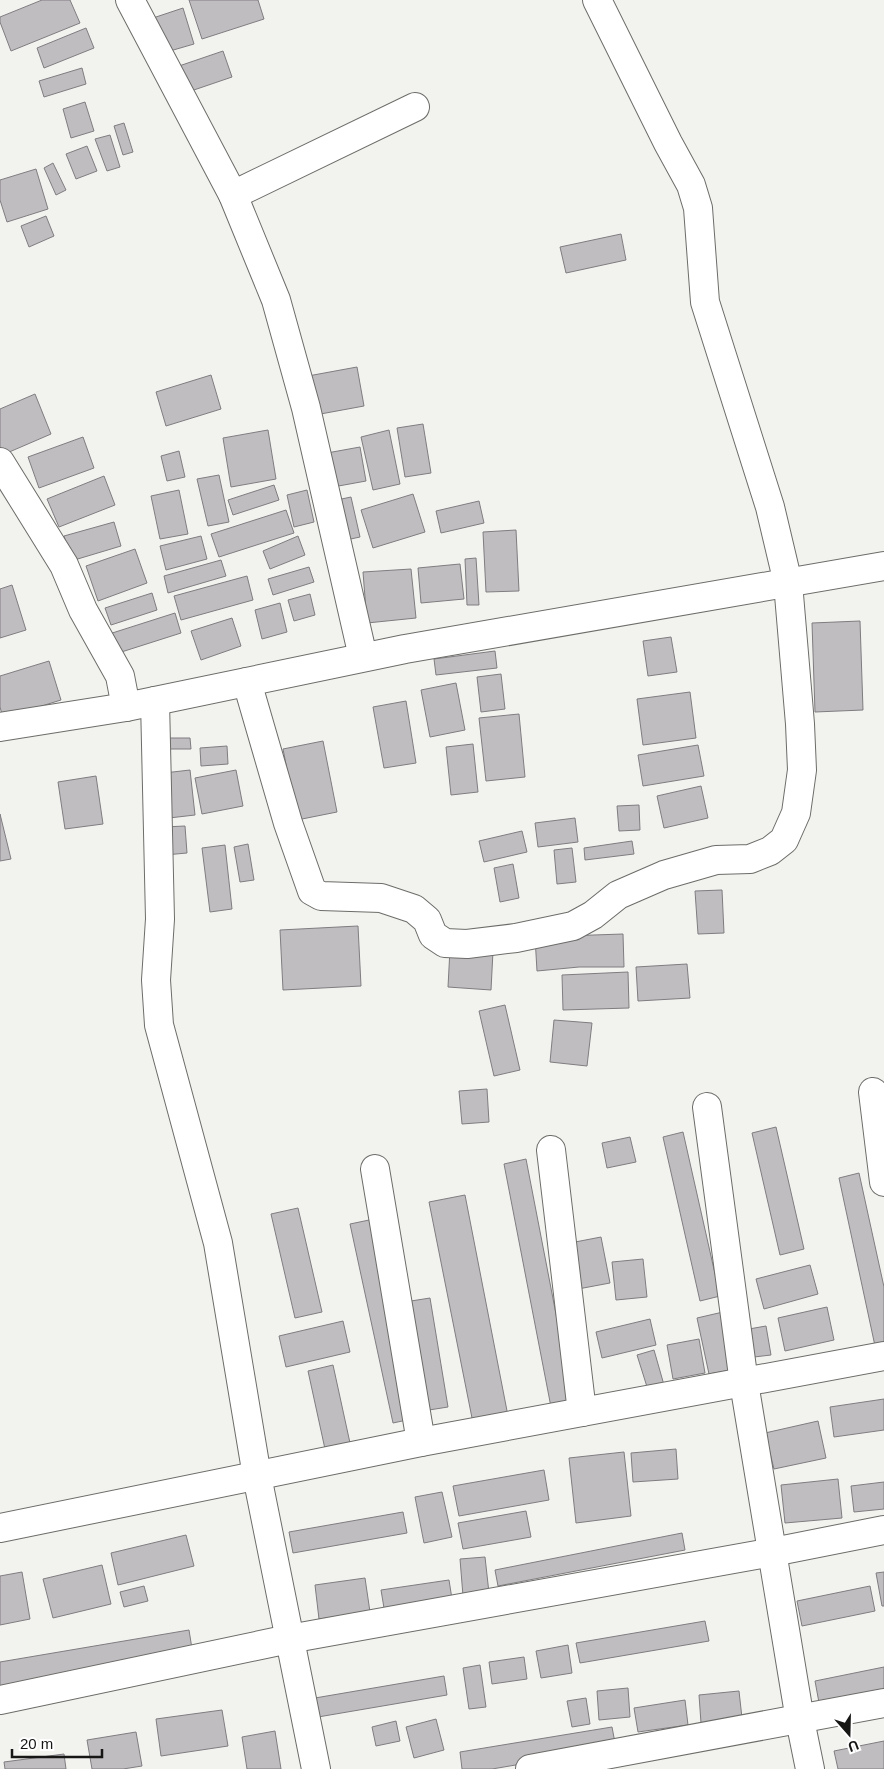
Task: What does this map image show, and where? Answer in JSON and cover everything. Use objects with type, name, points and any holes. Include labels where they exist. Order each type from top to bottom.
[{"type":"street","points":[[130,0],[233,195],[276,300],[306,408],[363,657]]},
{"type":"street","points":[[247,682],[288,824],[312,891],[322,896],[381,898],[414,909],[427,920],[433,935],[445,943],[467,944],[516,938],[573,926],[593,915],[618,895],[664,875],[716,860],[750,859],[770,851],[784,840],[796,813],[802,770],[788,583],[770,507],[705,302],[698,208],[691,185],[668,143],[598,0]]},
{"type":"street","points":[[233,195],[415,107]]},
{"type":"street","points":[[0,462],[64,565],[83,610],[120,676],[126,707]]},
{"type":"street","points":[[0,726],[126,707],[363,657],[884,566]]},
{"type":"street","points":[[155,701],[160,919],[156,980],[159,1024],[218,1243],[258,1476],[316,1769]]},
{"type":"street","points":[[873,1092],[884,1182]]},
{"type":"street","points":[[707,1107],[744,1383],[800,1720],[810,1769]]},
{"type":"street","points":[[551,1150],[582,1412]]},
{"type":"street","points":[[374,1169],[421,1442]]},
{"type":"street","points":[[0,1528],[421,1442],[884,1356]]},
{"type":"street","points":[[0,1700],[289,1639],[773,1552],[884,1530]]},
{"type":"street","points":[[530,1769],[884,1703]]},
{"type":"building","points":[[42,0],[70,0],[80,23],[11,51],[0,22],[0,17]]},
{"type":"building","points":[[189,0],[258,0],[264,19],[202,39]]},
{"type":"building","points":[[183,8],[194,44],[163,53],[153,18]]},
{"type":"building","points":[[86,28],[94,48],[44,68],[37,48]]},
{"type":"building","points":[[223,51],[232,77],[188,92],[179,66]]},
{"type":"building","points":[[82,68],[86,84],[44,97],[39,81]]},
{"type":"building","points":[[85,102],[94,131],[71,138],[63,109]]},
{"type":"building","points":[[124,123],[133,152],[123,155],[114,126]]},
{"type":"building","points":[[110,135],[120,167],[107,171],[95,139]]},
{"type":"building","points":[[87,146],[97,171],[76,179],[66,154]]},
{"type":"building","points":[[53,163],[66,190],[56,195],[44,168]]},
{"type":"building","points":[[36,169],[48,209],[7,222],[0,200],[0,180]]},
{"type":"building","points":[[46,216],[54,236],[29,247],[21,226]]},
{"type":"building","points":[[621,234],[626,260],[566,273],[560,247]]},
{"type":"building","points":[[357,367],[364,406],[315,415],[308,376]]},
{"type":"building","points":[[211,375],[221,409],[166,426],[156,392]]},
{"type":"building","points":[[35,394],[51,434],[0,456],[0,409]]},
{"type":"building","points":[[423,424],[431,473],[405,477],[397,428]]},
{"type":"building","points":[[268,430],[276,479],[231,487],[223,438]]},
{"type":"building","points":[[389,430],[400,484],[373,490],[361,437]]},
{"type":"building","points":[[83,437],[94,468],[39,488],[28,457]]},
{"type":"building","points":[[360,447],[366,481],[333,487],[327,453]]},
{"type":"building","points":[[179,451],[185,477],[167,481],[161,456]]},
{"type":"building","points":[[219,475],[229,522],[208,526],[197,479]]},
{"type":"building","points":[[104,476],[115,505],[59,527],[47,499]]},
{"type":"building","points":[[274,485],[279,500],[233,515],[228,500]]},
{"type":"building","points":[[179,490],[188,534],[160,539],[151,496]]},
{"type":"building","points":[[307,490],[314,522],[294,527],[287,495]]},
{"type":"building","points":[[413,494],[425,532],[373,548],[361,510]]},
{"type":"building","points":[[351,497],[360,537],[346,540],[337,500]]},
{"type":"building","points":[[479,501],[484,523],[441,533],[436,511]]},
{"type":"building","points":[[286,510],[294,533],[219,557],[211,534]]},
{"type":"building","points":[[114,522],[121,546],[71,561],[64,536]]},
{"type":"building","points":[[516,530],[519,591],[486,592],[483,532]]},
{"type":"building","points":[[201,536],[207,559],[166,570],[160,546]]},
{"type":"building","points":[[298,536],[305,555],[270,569],[263,551]]},
{"type":"building","points":[[135,549],[147,583],[98,601],[86,566]]},
{"type":"building","points":[[476,558],[479,605],[467,605],[465,559]]},
{"type":"building","points":[[221,560],[226,576],[168,593],[164,576]]},
{"type":"building","points":[[460,564],[464,599],[421,603],[418,568]]},
{"type":"building","points":[[309,567],[314,582],[273,595],[268,579]]},
{"type":"building","points":[[411,569],[416,618],[367,623],[363,572]]},
{"type":"building","points":[[247,576],[253,600],[181,620],[174,596]]},
{"type":"building","points":[[12,585],[26,630],[0,638],[0,589]]},
{"type":"building","points":[[152,593],[157,610],[111,625],[105,608]]},
{"type":"building","points":[[310,594],[315,615],[294,621],[288,600]]},
{"type":"building","points":[[280,603],[287,632],[262,639],[255,610]]},
{"type":"building","points":[[175,613],[181,633],[112,655],[106,635]]},
{"type":"building","points":[[232,618],[241,646],[201,660],[191,631]]},
{"type":"building","points":[[860,621],[863,710],[815,712],[812,623]]},
{"type":"building","points":[[671,637],[677,672],[648,676],[643,641]]},
{"type":"building","points":[[495,651],[497,668],[436,675],[434,659]]},
{"type":"building","points":[[49,661],[61,700],[3,718],[0,707],[0,676]]},
{"type":"building","points":[[501,674],[505,709],[481,712],[477,677]]},
{"type":"building","points":[[456,683],[465,730],[430,737],[421,690]]},
{"type":"building","points":[[690,692],[696,738],[643,745],[637,699]]},
{"type":"building","points":[[406,701],[416,763],[384,768],[373,707]]},
{"type":"building","points":[[519,714],[525,777],[486,781],[479,718]]},
{"type":"building","points":[[168,738],[190,738],[191,749],[168,749]]},
{"type":"building","points":[[323,741],[337,812],[297,820],[283,749]]},
{"type":"building","points":[[473,744],[478,792],[451,795],[446,747]]},
{"type":"building","points":[[698,745],[704,776],[643,786],[638,755]]},
{"type":"building","points":[[227,746],[228,764],[201,766],[200,748]]},
{"type":"building","points":[[190,770],[195,815],[169,818],[164,773]]},
{"type":"building","points":[[236,770],[243,806],[202,814],[195,778]]},
{"type":"building","points":[[96,776],[103,824],[65,829],[58,782]]},
{"type":"building","points":[[701,786],[708,818],[664,828],[657,796]]},
{"type":"building","points":[[639,805],[640,830],[619,831],[617,806]]},
{"type":"building","points":[[0,814],[11,859],[0,861]]},
{"type":"building","points":[[575,818],[578,842],[538,847],[535,823]]},
{"type":"building","points":[[185,826],[187,853],[165,855],[164,827]]},
{"type":"building","points":[[522,831],[527,852],[484,862],[479,841]]},
{"type":"building","points":[[632,841],[634,854],[585,860],[584,848]]},
{"type":"building","points":[[248,844],[254,880],[240,882],[234,847]]},
{"type":"building","points":[[225,845],[232,909],[210,912],[202,848]]},
{"type":"building","points":[[572,848],[576,882],[557,884],[554,850]]},
{"type":"building","points":[[513,864],[519,898],[500,902],[494,868]]},
{"type":"building","points":[[722,890],[724,933],[698,934],[695,891]]},
{"type":"building","points":[[358,926],[361,986],[283,990],[280,930]]},
{"type":"building","points":[[623,934],[624,967],[579,967],[537,971],[535,937]]},
{"type":"building","points":[[450,949],[493,951],[491,990],[448,987]]},
{"type":"building","points":[[687,964],[690,998],[638,1001],[636,967]]},
{"type":"building","points":[[628,972],[629,1008],[563,1010],[562,975]]},
{"type":"building","points":[[505,1005],[520,1070],[494,1076],[479,1011]]},
{"type":"building","points":[[554,1020],[592,1023],[587,1066],[550,1062]]},
{"type":"building","points":[[487,1089],[489,1122],[462,1124],[459,1091]]},
{"type":"building","points":[[776,1127],[804,1249],[780,1255],[752,1133]]},
{"type":"building","points":[[683,1132],[720,1296],[700,1301],[663,1137]]},
{"type":"building","points":[[630,1137],[636,1162],[607,1168],[602,1143]]},
{"type":"building","points":[[526,1159],[573,1402],[551,1407],[504,1164]]},
{"type":"building","points":[[859,1173],[884,1287],[884,1344],[875,1346],[839,1178]]},
{"type":"building","points":[[465,1195],[508,1416],[473,1423],[429,1202]]},
{"type":"building","points":[[298,1208],[322,1312],[295,1318],[271,1214]]},
{"type":"building","points":[[374,1219],[416,1418],[393,1423],[350,1224]]},
{"type":"building","points":[[601,1237],[610,1283],[578,1289],[570,1243]]},
{"type":"building","points":[[643,1259],[647,1297],[616,1300],[612,1262]]},
{"type":"building","points":[[810,1265],[818,1294],[764,1309],[756,1279]]},
{"type":"building","points":[[430,1298],[448,1407],[429,1410],[411,1301]]},
{"type":"building","points":[[827,1307],[834,1340],[785,1351],[778,1318]]},
{"type":"building","points":[[723,1312],[736,1369],[709,1374],[697,1318]]},
{"type":"building","points":[[650,1319],[656,1345],[602,1358],[596,1332]]},
{"type":"building","points":[[343,1321],[350,1352],[286,1367],[279,1336]]},
{"type":"building","points":[[766,1326],[771,1355],[754,1357],[749,1329]]},
{"type":"building","points":[[699,1339],[705,1373],[673,1379],[667,1345]]},
{"type":"building","points":[[654,1350],[664,1385],[648,1390],[637,1355]]},
{"type":"building","points":[[333,1365],[350,1443],[325,1449],[308,1371]]},
{"type":"building","points":[[884,1399],[884,1430],[834,1437],[830,1407]]},
{"type":"building","points":[[818,1421],[826,1458],[774,1469],[765,1433]]},
{"type":"building","points":[[676,1449],[678,1479],[633,1482],[631,1453]]},
{"type":"building","points":[[624,1452],[631,1516],[576,1523],[569,1458]]},
{"type":"building","points":[[544,1470],[549,1500],[459,1516],[453,1486]]},
{"type":"building","points":[[838,1479],[842,1518],[785,1523],[781,1485]]},
{"type":"building","points":[[884,1482],[884,1509],[854,1512],[851,1486]]},
{"type":"building","points":[[442,1492],[452,1537],[424,1543],[415,1497]]},
{"type":"building","points":[[526,1511],[531,1537],[463,1549],[458,1523]]},
{"type":"building","points":[[403,1512],[407,1533],[293,1553],[289,1532]]},
{"type":"building","points":[[682,1533],[685,1550],[498,1586],[495,1570]]},
{"type":"building","points":[[186,1535],[194,1566],[118,1585],[111,1553]]},
{"type":"building","points":[[485,1557],[489,1593],[463,1596],[460,1559]]},
{"type":"building","points":[[102,1565],[111,1604],[53,1618],[43,1579]]},
{"type":"building","points":[[22,1572],[30,1619],[0,1625],[0,1576]]},
{"type":"building","points":[[884,1572],[884,1606],[882,1606],[876,1573]]},
{"type":"building","points":[[365,1578],[370,1612],[319,1619],[315,1585]]},
{"type":"building","points":[[449,1580],[452,1599],[384,1608],[381,1590]]},
{"type":"building","points":[[144,1586],[148,1601],[124,1607],[120,1592]]},
{"type":"building","points":[[870,1586],[875,1611],[802,1626],[797,1601]]},
{"type":"building","points":[[705,1621],[709,1641],[580,1663],[576,1643]]},
{"type":"building","points":[[189,1630],[193,1655],[0,1688],[0,1662]]},
{"type":"building","points":[[568,1645],[572,1673],[541,1678],[536,1651]]},
{"type":"building","points":[[524,1657],[527,1679],[492,1684],[489,1662]]},
{"type":"building","points":[[480,1665],[486,1707],[469,1709],[463,1668]]},
{"type":"building","points":[[884,1667],[884,1694],[820,1708],[815,1681]]},
{"type":"building","points":[[444,1676],[447,1695],[318,1717],[315,1698]]},
{"type":"building","points":[[628,1688],[630,1717],[599,1720],[597,1691]]},
{"type":"building","points":[[739,1691],[742,1718],[701,1723],[699,1695]]},
{"type":"building","points":[[586,1698],[590,1724],[572,1727],[567,1701]]},
{"type":"building","points":[[685,1700],[688,1725],[638,1732],[634,1708]]},
{"type":"building","points":[[222,1710],[228,1746],[161,1756],[156,1719]]},
{"type":"building","points":[[436,1719],[444,1750],[414,1758],[406,1727]]},
{"type":"building","points":[[396,1721],[400,1741],[376,1746],[372,1727]]},
{"type":"building","points":[[612,1727],[616,1748],[492,1769],[462,1769],[460,1752]]},
{"type":"building","points":[[275,1731],[281,1769],[247,1769],[242,1737]]},
{"type":"building","points":[[136,1732],[142,1766],[123,1769],[92,1769],[87,1740]]},
{"type":"building","points":[[884,1741],[884,1769],[838,1769],[834,1751]]},
{"type":"building","points":[[64,1754],[66,1769],[5,1769],[4,1762]]}]
